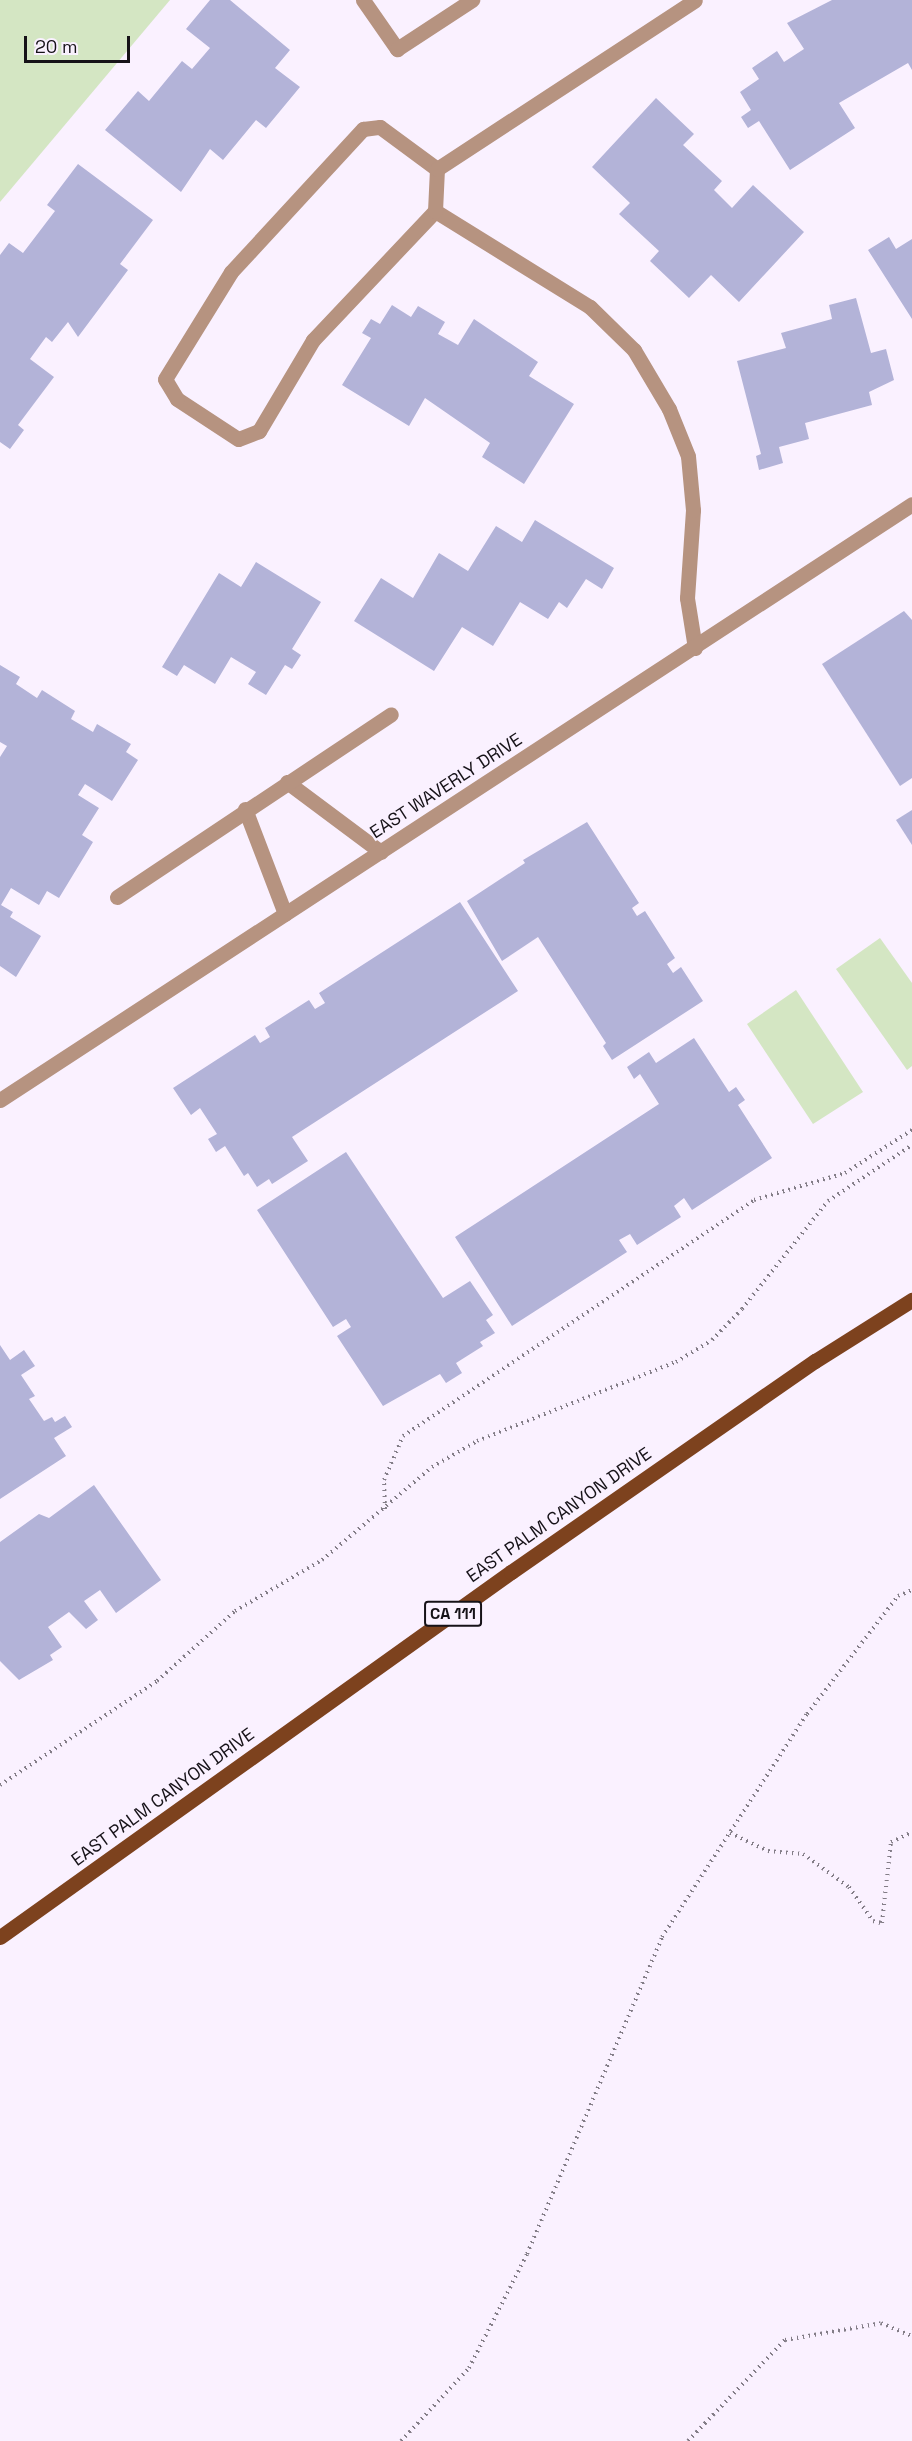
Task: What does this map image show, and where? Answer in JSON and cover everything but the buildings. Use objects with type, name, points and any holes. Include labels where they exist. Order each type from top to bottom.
[{"type":"main road","name":"EAST PALM CANYON DRIVE","points":[[0,1937],[511,1572],[815,1361],[912,1300]]},
{"type":"street","points":[[363,0],[398,49],[472,0]]},
{"type":"street","points":[[437,169],[695,0]]},
{"type":"street","points":[[380,127],[437,169],[435,212],[313,340],[259,431],[238,439],[177,399],[165,379],[231,272],[363,129],[380,127]]},
{"type":"street","points":[[435,212],[590,307],[634,350],[669,410],[688,456],[693,510],[687,598],[694,648]]},
{"type":"street","name":"EAST WAVERLY DRIVE","points":[[0,1100],[912,504]]},
{"type":"street","points":[[117,897],[245,809],[391,714]]},
{"type":"street","points":[[287,782],[381,852]]},
{"type":"street","points":[[245,809],[285,914]]},
{"type":"path","points":[[385,1509],[384,1480],[403,1436],[754,1200],[845,1173],[912,1130]]},
{"type":"path","points":[[0,1785],[157,1681],[235,1611],[322,1560],[432,1467],[477,1441],[676,1362],[712,1340],[742,1309],[828,1201],[912,1145]]},
{"type":"path","points":[[401,2441],[469,2368],[527,2253],[662,1937],[807,1714],[898,1596],[912,1590]]},
{"type":"path","points":[[730,1833],[768,1851],[803,1854],[849,1887],[873,1921],[882,1923],[891,1842],[912,1832]]},
{"type":"path","points":[[688,2441],[785,2340],[881,2323],[912,2336]]},
{"type":"green space","points":[[0,0],[170,0],[0,202]]},
{"type":"green space","points":[[880,938],[912,983],[912,1066],[907,1070],[836,969]]},
{"type":"green space","points":[[796,990],[863,1092],[813,1124],[747,1024]]}]
